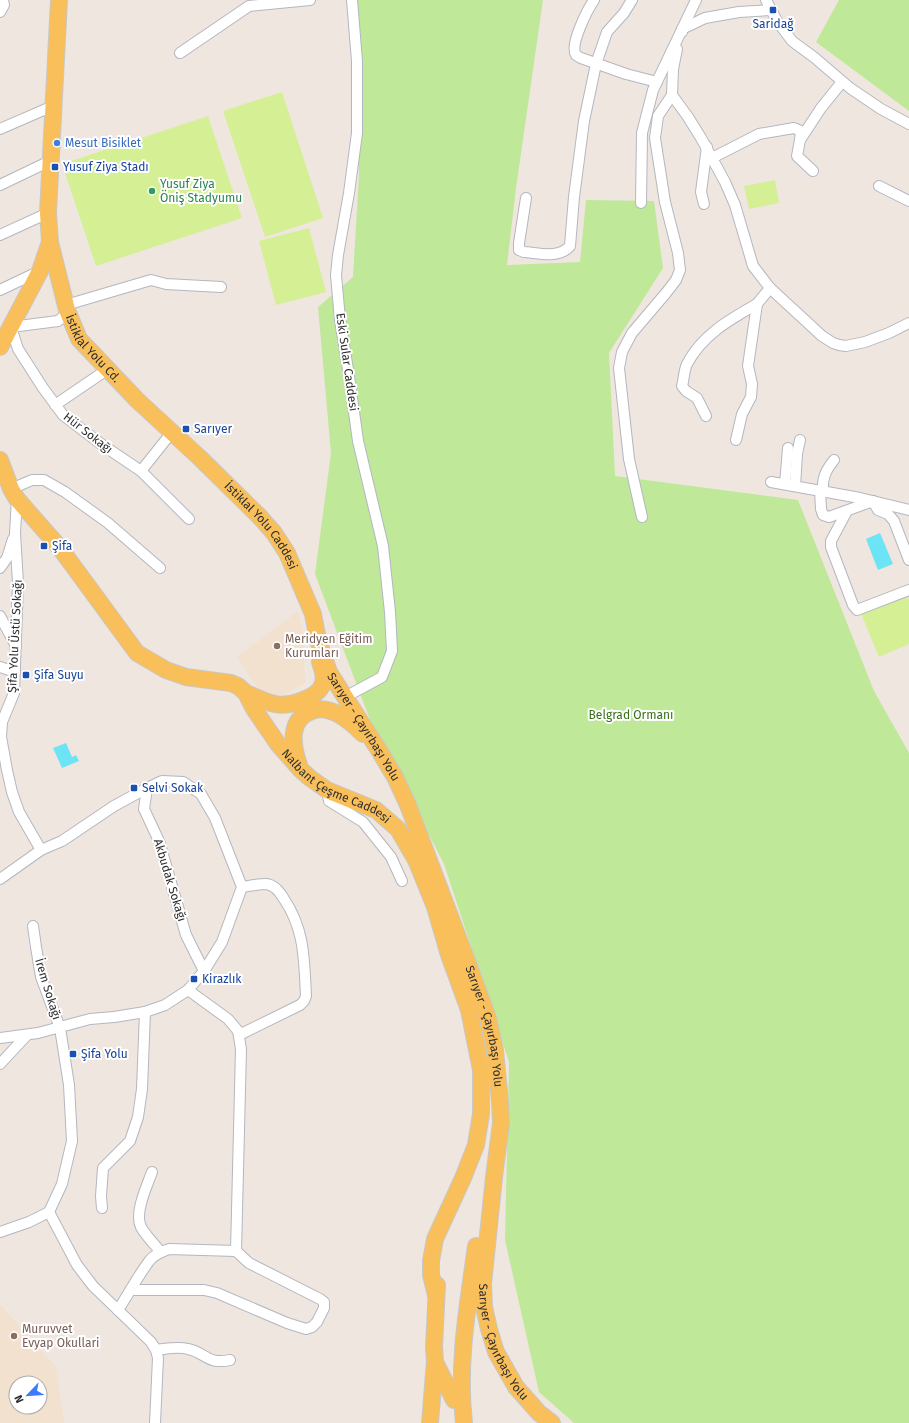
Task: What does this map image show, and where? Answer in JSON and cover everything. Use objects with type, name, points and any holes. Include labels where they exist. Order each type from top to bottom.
[{"type":"main road","points":[[0,347],[6,330],[40,271],[50,242],[48,213],[59,0]]},
{"type":"main road","name":"İstiklal Yolu Cd.","points":[[50,242],[66,307],[79,339],[137,400],[172,432]]},
{"type":"main road","points":[[40,271],[48,270],[57,274],[60,282]]},
{"type":"main road","name":"İstiklal Yolu Caddesi","points":[[172,432],[260,517],[274,533],[287,553],[310,608],[318,640]]},
{"type":"main road","points":[[0,460],[14,494],[60,548],[137,653],[166,670],[186,677],[231,683],[238,686],[246,693],[275,704],[285,705],[295,703],[316,694],[323,682],[318,640]]},
{"type":"main road","name":"Sarıyer - Çayırbaşı Yolu","points":[[318,640],[329,672],[395,777],[408,805],[488,1018],[495,1050],[501,1123],[483,1284],[484,1307],[496,1352],[516,1387],[539,1413],[552,1423]]},
{"type":"main road","name":"Nalbant Çeşme Caddesi","points":[[246,693],[254,709],[278,744],[310,778],[327,790],[376,810],[398,829],[416,860],[424,880],[449,956],[469,1010],[481,1070],[481,1114],[476,1145],[463,1178],[443,1220],[436,1295],[434,1347],[435,1361]]},
{"type":"main road","points":[[300,769],[294,750],[293,738],[298,721],[303,715],[309,712],[317,709],[336,713],[373,741]]},
{"type":"main road","points":[[464,1423],[461,1374],[464,1340],[482,1211],[494,1177]]},
{"type":"main road","points":[[435,1361],[454,1400]]},
{"type":"main road","points":[[430,1423],[435,1361]]},
{"type":"street","points":[[0,12],[4,5],[3,0]]},
{"type":"street","points":[[180,53],[250,3],[310,0]]},
{"type":"street","name":"Eski Sular Caddesi","points":[[345,698],[382,677],[392,651],[390,612],[383,546],[358,441],[340,320],[336,275],[338,255],[350,193],[357,133],[357,61],[352,0]]},
{"type":"street","points":[[594,0],[578,31],[574,50],[576,55],[596,64],[657,82]]},
{"type":"street","points":[[526,198],[519,250],[524,252],[556,254],[566,251],[570,246],[574,197],[584,121],[596,64],[607,32],[624,13],[632,0]]},
{"type":"street","points":[[641,203],[642,133],[653,90],[696,0]]},
{"type":"street","points":[[766,0],[777,21],[792,41],[815,58],[842,82],[881,109],[909,124]]},
{"type":"street","points":[[682,28],[705,18],[739,12],[771,10]]},
{"type":"street","points":[[642,517],[629,459],[619,368],[622,352],[632,333],[666,294],[676,280],[680,270],[678,252],[665,202],[655,138],[658,116],[672,95],[673,69],[682,28]]},
{"type":"street","points":[[800,140],[821,108],[842,82]]},
{"type":"street","points":[[672,95],[707,147],[735,205],[753,266],[770,288],[822,336],[833,344],[846,346],[865,342],[889,333],[909,323]]},
{"type":"street","points":[[0,129],[53,106]]},
{"type":"street","points":[[712,158],[759,134],[794,128],[800,131],[797,156],[813,172]]},
{"type":"street","points":[[704,204],[701,192],[707,147]]},
{"type":"street","points":[[0,185],[50,161]]},
{"type":"street","points":[[879,186],[909,201]]},
{"type":"street","points":[[0,235],[48,213]]},
{"type":"street","points":[[0,290],[40,271]]},
{"type":"street","points":[[6,330],[58,321],[63,316],[66,307],[151,280],[166,284],[221,287]]},
{"type":"street","points":[[706,416],[697,398],[686,392],[682,386],[686,366],[702,342],[713,331],[727,321],[757,304],[770,288]]},
{"type":"street","points":[[736,440],[742,414],[751,397],[752,384],[748,366],[757,304]]},
{"type":"street","name":"Hür Sokağı","points":[[6,330],[43,388],[64,415],[101,444],[141,471],[189,519]]},
{"type":"street","points":[[56,404],[108,368]]},
{"type":"street","points":[[141,471],[172,432]]},
{"type":"street","points":[[790,485],[800,440]]},
{"type":"street","points":[[788,448],[790,485]]},
{"type":"street","points":[[834,460],[827,468],[823,483],[821,509],[823,516],[829,517],[873,501]]},
{"type":"street","points":[[14,494],[32,480],[44,480],[65,492],[108,523],[160,568]]},
{"type":"street","points":[[771,482],[873,501],[909,510]]},
{"type":"street","name":"Şifa Yolu Üstü Sokağı","points":[[14,494],[18,583],[15,672],[14,693],[1,721],[2,756],[19,812],[41,850]]},
{"type":"street","points":[[873,501],[878,510],[888,514],[894,521],[909,560]]},
{"type":"street","points":[[847,511],[831,541],[831,547],[853,605],[857,610],[909,590]]},
{"type":"street","points":[[0,568],[7,558],[15,534]]},
{"type":"street","points":[[0,616],[16,646]]},
{"type":"street","points":[[0,667],[15,672]]},
{"type":"street","points":[[0,878],[41,850],[62,841],[114,806],[162,781],[183,782],[201,794],[215,818],[242,887],[222,942],[204,971],[188,990],[165,1005],[145,1012],[90,1019],[26,1036],[0,1038]]},
{"type":"street","name":"Akbudak Sokağı","points":[[147,788],[144,809],[159,841],[186,935],[204,971]]},
{"type":"street","points":[[327,790],[329,801],[363,822],[391,857],[402,881]]},
{"type":"street","points":[[239,1035],[300,1005],[306,996],[303,952],[296,919],[291,909],[279,891],[274,887],[267,884],[242,887]]},
{"type":"street","name":"İrem Sokağı","points":[[33,926],[41,976],[60,1028],[69,1085],[72,1141],[62,1184],[49,1212]]},
{"type":"street","points":[[188,990],[228,1020],[238,1031],[239,1035],[241,1049],[236,1251]]},
{"type":"street","points":[[102,1208],[101,1196],[104,1168],[130,1141],[138,1117],[142,1089],[145,1012]]},
{"type":"street","points":[[0,1064],[26,1036]]},
{"type":"street","points":[[152,1172],[140,1206],[139,1218],[140,1226],[161,1252]]},
{"type":"street","points":[[0,1232],[29,1222],[49,1212],[77,1265],[93,1286],[151,1342],[156,1350],[158,1358],[155,1423]]},
{"type":"street","points":[[118,1310],[150,1260],[161,1252],[169,1249],[236,1251],[249,1263],[320,1299],[324,1302],[324,1308],[317,1322],[312,1327],[306,1329],[287,1323],[217,1293],[204,1290],[131,1290]]},
{"type":"street","points":[[156,1350],[175,1348],[188,1349],[208,1359],[222,1361],[230,1360]]},
{"type":"shaded area","name":"Meridyen Eğitim Kurumları","points":[[298,611],[303,636],[305,683],[279,697],[259,690],[237,657]]},
{"type":"shaded area","name":"Muruvvet Evyap Okullari","points":[[0,1305],[56,1367],[64,1423],[0,1423]]},
{"type":"green space","name":"Belgrad Ormanı","points":[[354,0],[543,0],[516,188],[507,265],[580,262],[586,200],[654,201],[663,268],[609,353],[615,476],[798,500],[874,691],[909,753],[909,1423],[574,1423],[539,1392],[505,1240],[509,1062],[444,864],[370,720],[315,574],[331,453],[318,307],[353,277],[359,175]]},
{"type":"green space","points":[[839,0],[909,0],[909,111],[816,42]]},
{"type":"green space","points":[[282,92],[323,218],[265,237],[223,111]]},
{"type":"green space","name":"Yusuf Ziya Öniş Stadyumu","points":[[208,116],[242,218],[96,266],[62,164]]},
{"type":"green space","points":[[775,180],[779,203],[749,209],[744,186]]},
{"type":"green space","points":[[309,228],[326,292],[276,305],[259,241]]},
{"type":"green space","points":[[906,592],[909,599],[909,644],[879,657],[860,611]]},
{"type":"water","points":[[880,533],[893,564],[878,570],[866,539]]},
{"type":"water","points":[[66,743],[72,757],[76,755],[79,761],[62,768],[53,748]]},
{"type":"place","name":"Saridağ","points":[[773,10]]},
{"type":"place","name":"Mesut Bisiklet","points":[[57,143]]},
{"type":"place","name":"Yusuf Ziya Stadı","points":[[55,167]]},
{"type":"place","name":"Yusuf Ziya Öniş Stadyumu","points":[[152,191]]},
{"type":"place","name":"Sarıyer","points":[[186,429]]},
{"type":"place","name":"Şifa","points":[[44,546]]},
{"type":"place","name":"Meridyen Eğitim Kurumları","points":[[277,646]]},
{"type":"place","name":"Şifa Suyu","points":[[26,675]]},
{"type":"place","name":"Selvi Sokak","points":[[134,788]]},
{"type":"place","name":"Kirazlık","points":[[194,979]]},
{"type":"place","name":"Şifa Yolu","points":[[73,1054]]},
{"type":"place","name":"Muruvvet Evyap Okullari","points":[[14,1336]]}]
